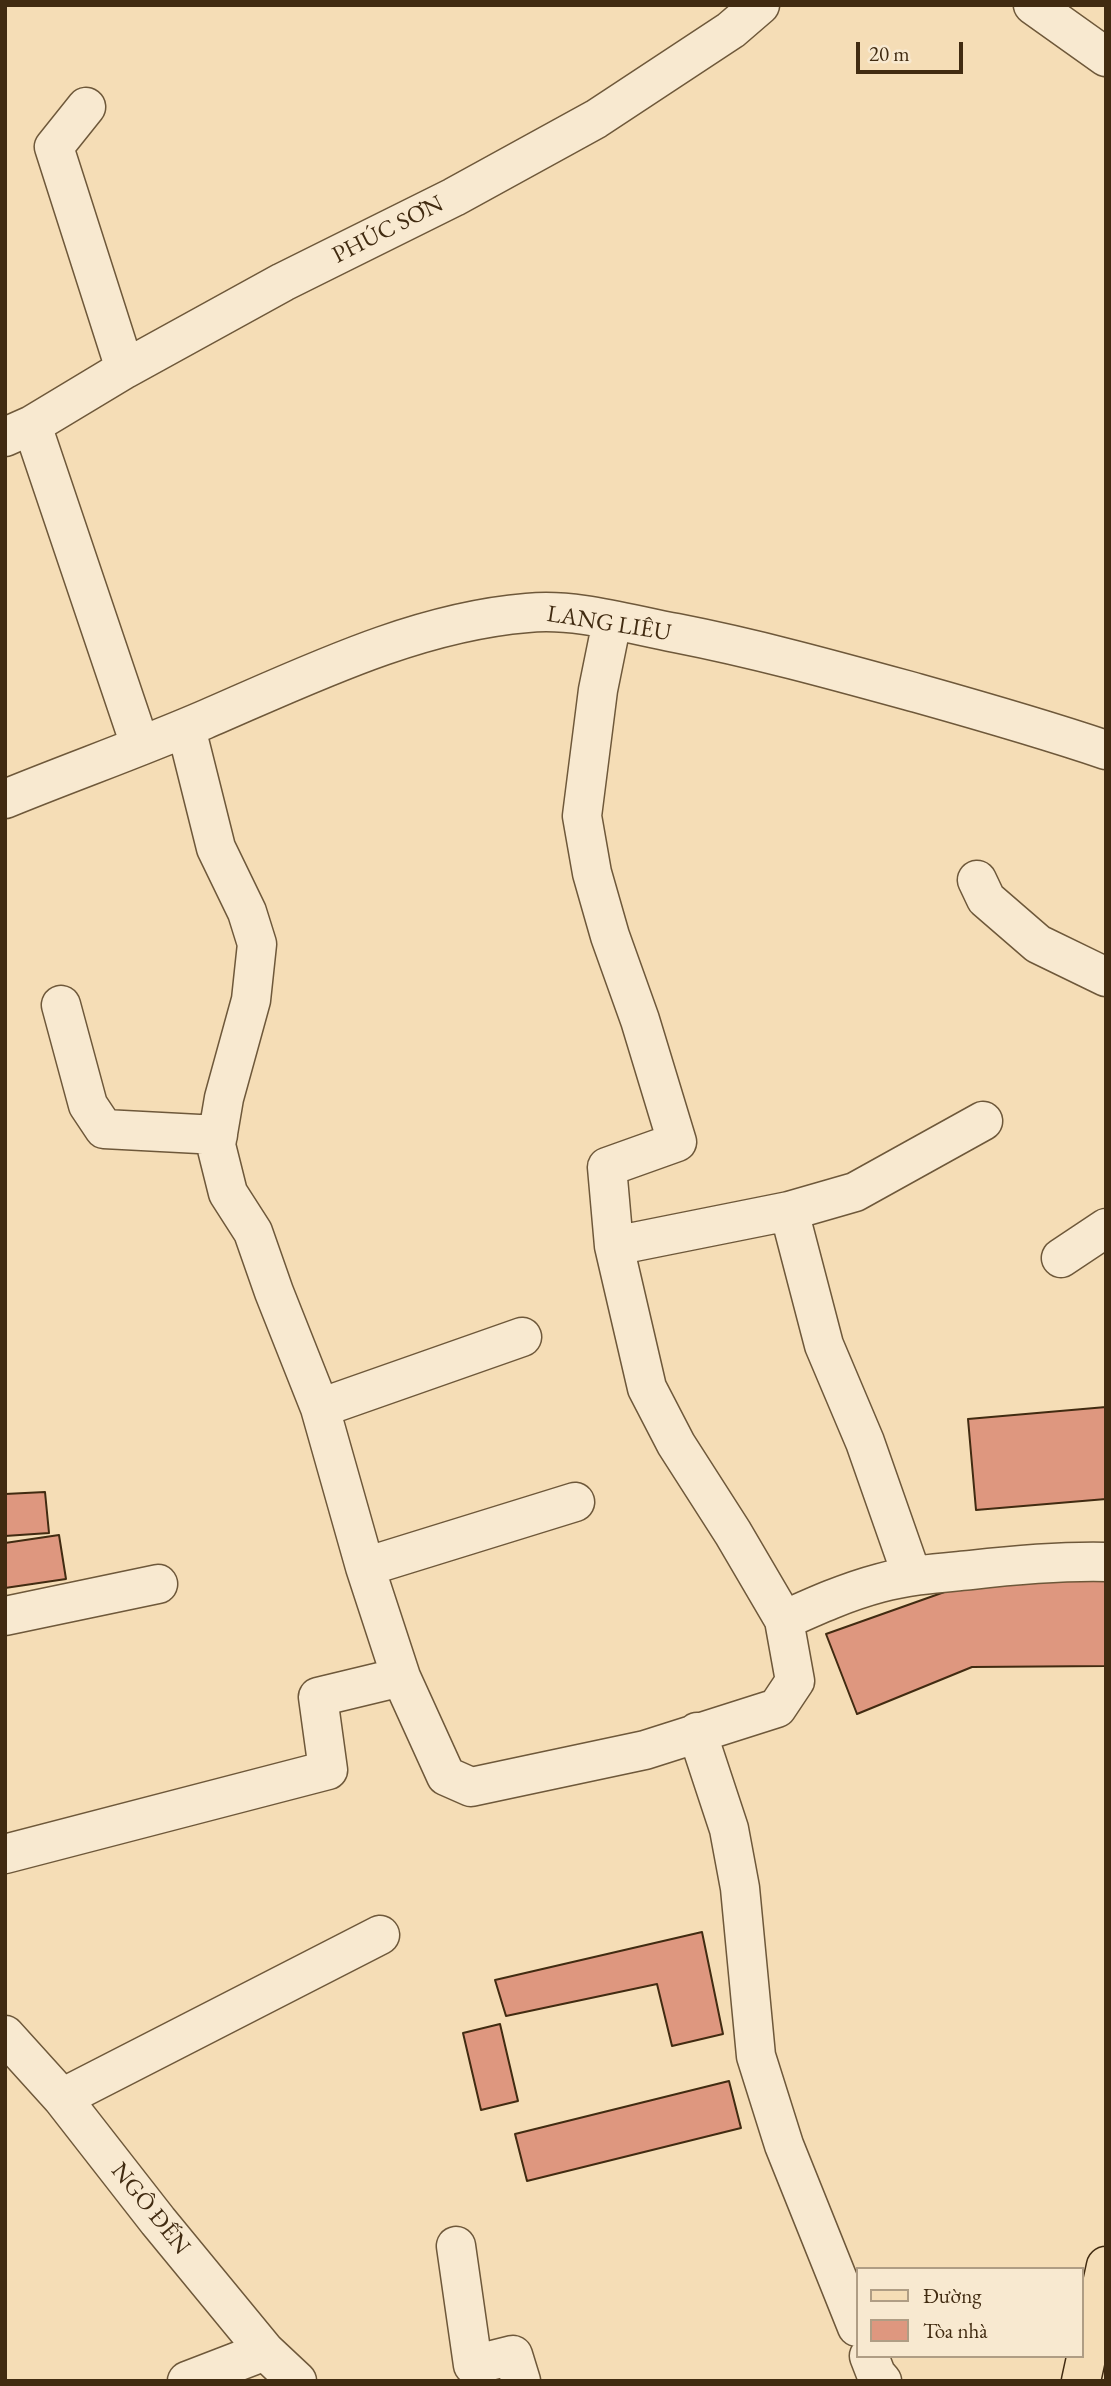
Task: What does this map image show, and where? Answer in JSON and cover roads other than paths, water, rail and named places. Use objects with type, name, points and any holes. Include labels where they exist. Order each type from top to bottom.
[{"type":"main road","points":[[1081,2381],[1106,2266]]},
{"type":"street","name":"PHÚC SƠN","points":[[19,431],[283,282],[454,197],[596,119],[731,30],[760,5]]},
{"type":"street","points":[[1033,5],[1106,57]]},
{"type":"street","points":[[86,107],[54,146],[125,369]]},
{"type":"street","points":[[19,431],[140,745]]},
{"type":"street","name":"LANG LIÊU","points":[[5,799],[186,728],[307,676],[437,629],[529,612],[559,613],[612,621],[786,656],[1047,730],[1106,750]]},
{"type":"street","points":[[186,728],[216,848],[247,912],[257,944],[251,1000],[224,1098],[216,1145],[229,1193],[253,1232],[320,1408],[365,1567],[401,1677],[446,1776],[471,1787],[645,1750],[777,1707],[795,1681],[784,1620],[676,1444],[647,1388],[614,1246],[607,1167],[677,1142],[640,1020],[610,936],[592,873],[582,816],[598,690],[612,621]]},
{"type":"street","points":[[977,880],[986,899],[1038,944],[1106,977]]},
{"type":"street","points":[[61,1005],[88,1105],[104,1129],[218,1135]]},
{"type":"street","points":[[614,1246],[789,1211],[855,1192],[983,1121]]},
{"type":"street","points":[[789,1211],[824,1345],[865,1442],[912,1576]]},
{"type":"street","points":[[1061,1258],[1106,1228]]},
{"type":"street","points":[[320,1408],[522,1337]]},
{"type":"street","points":[[365,1567],[575,1502]]},
{"type":"street","points":[[784,1620],[826,1601],[879,1583],[912,1576],[1080,1561],[1106,1562]]},
{"type":"street","points":[[5,1616],[158,1584]]},
{"type":"street","points":[[5,1854],[328,1770],[318,1697],[401,1677]]},
{"type":"street","points":[[696,1732],[729,1829],[736,1864],[747,1948],[756,2056],[784,2146],[856,2325]]},
{"type":"street","points":[[62,2098],[380,1935]]},
{"type":"street","name":"NGÔ ĐẾN","points":[[5,2035],[62,2098],[265,2351],[297,2381]]},
{"type":"street","points":[[456,2246],[473,2365],[513,2355],[521,2381]]},
{"type":"street","points":[[187,2381],[265,2351]]}]
